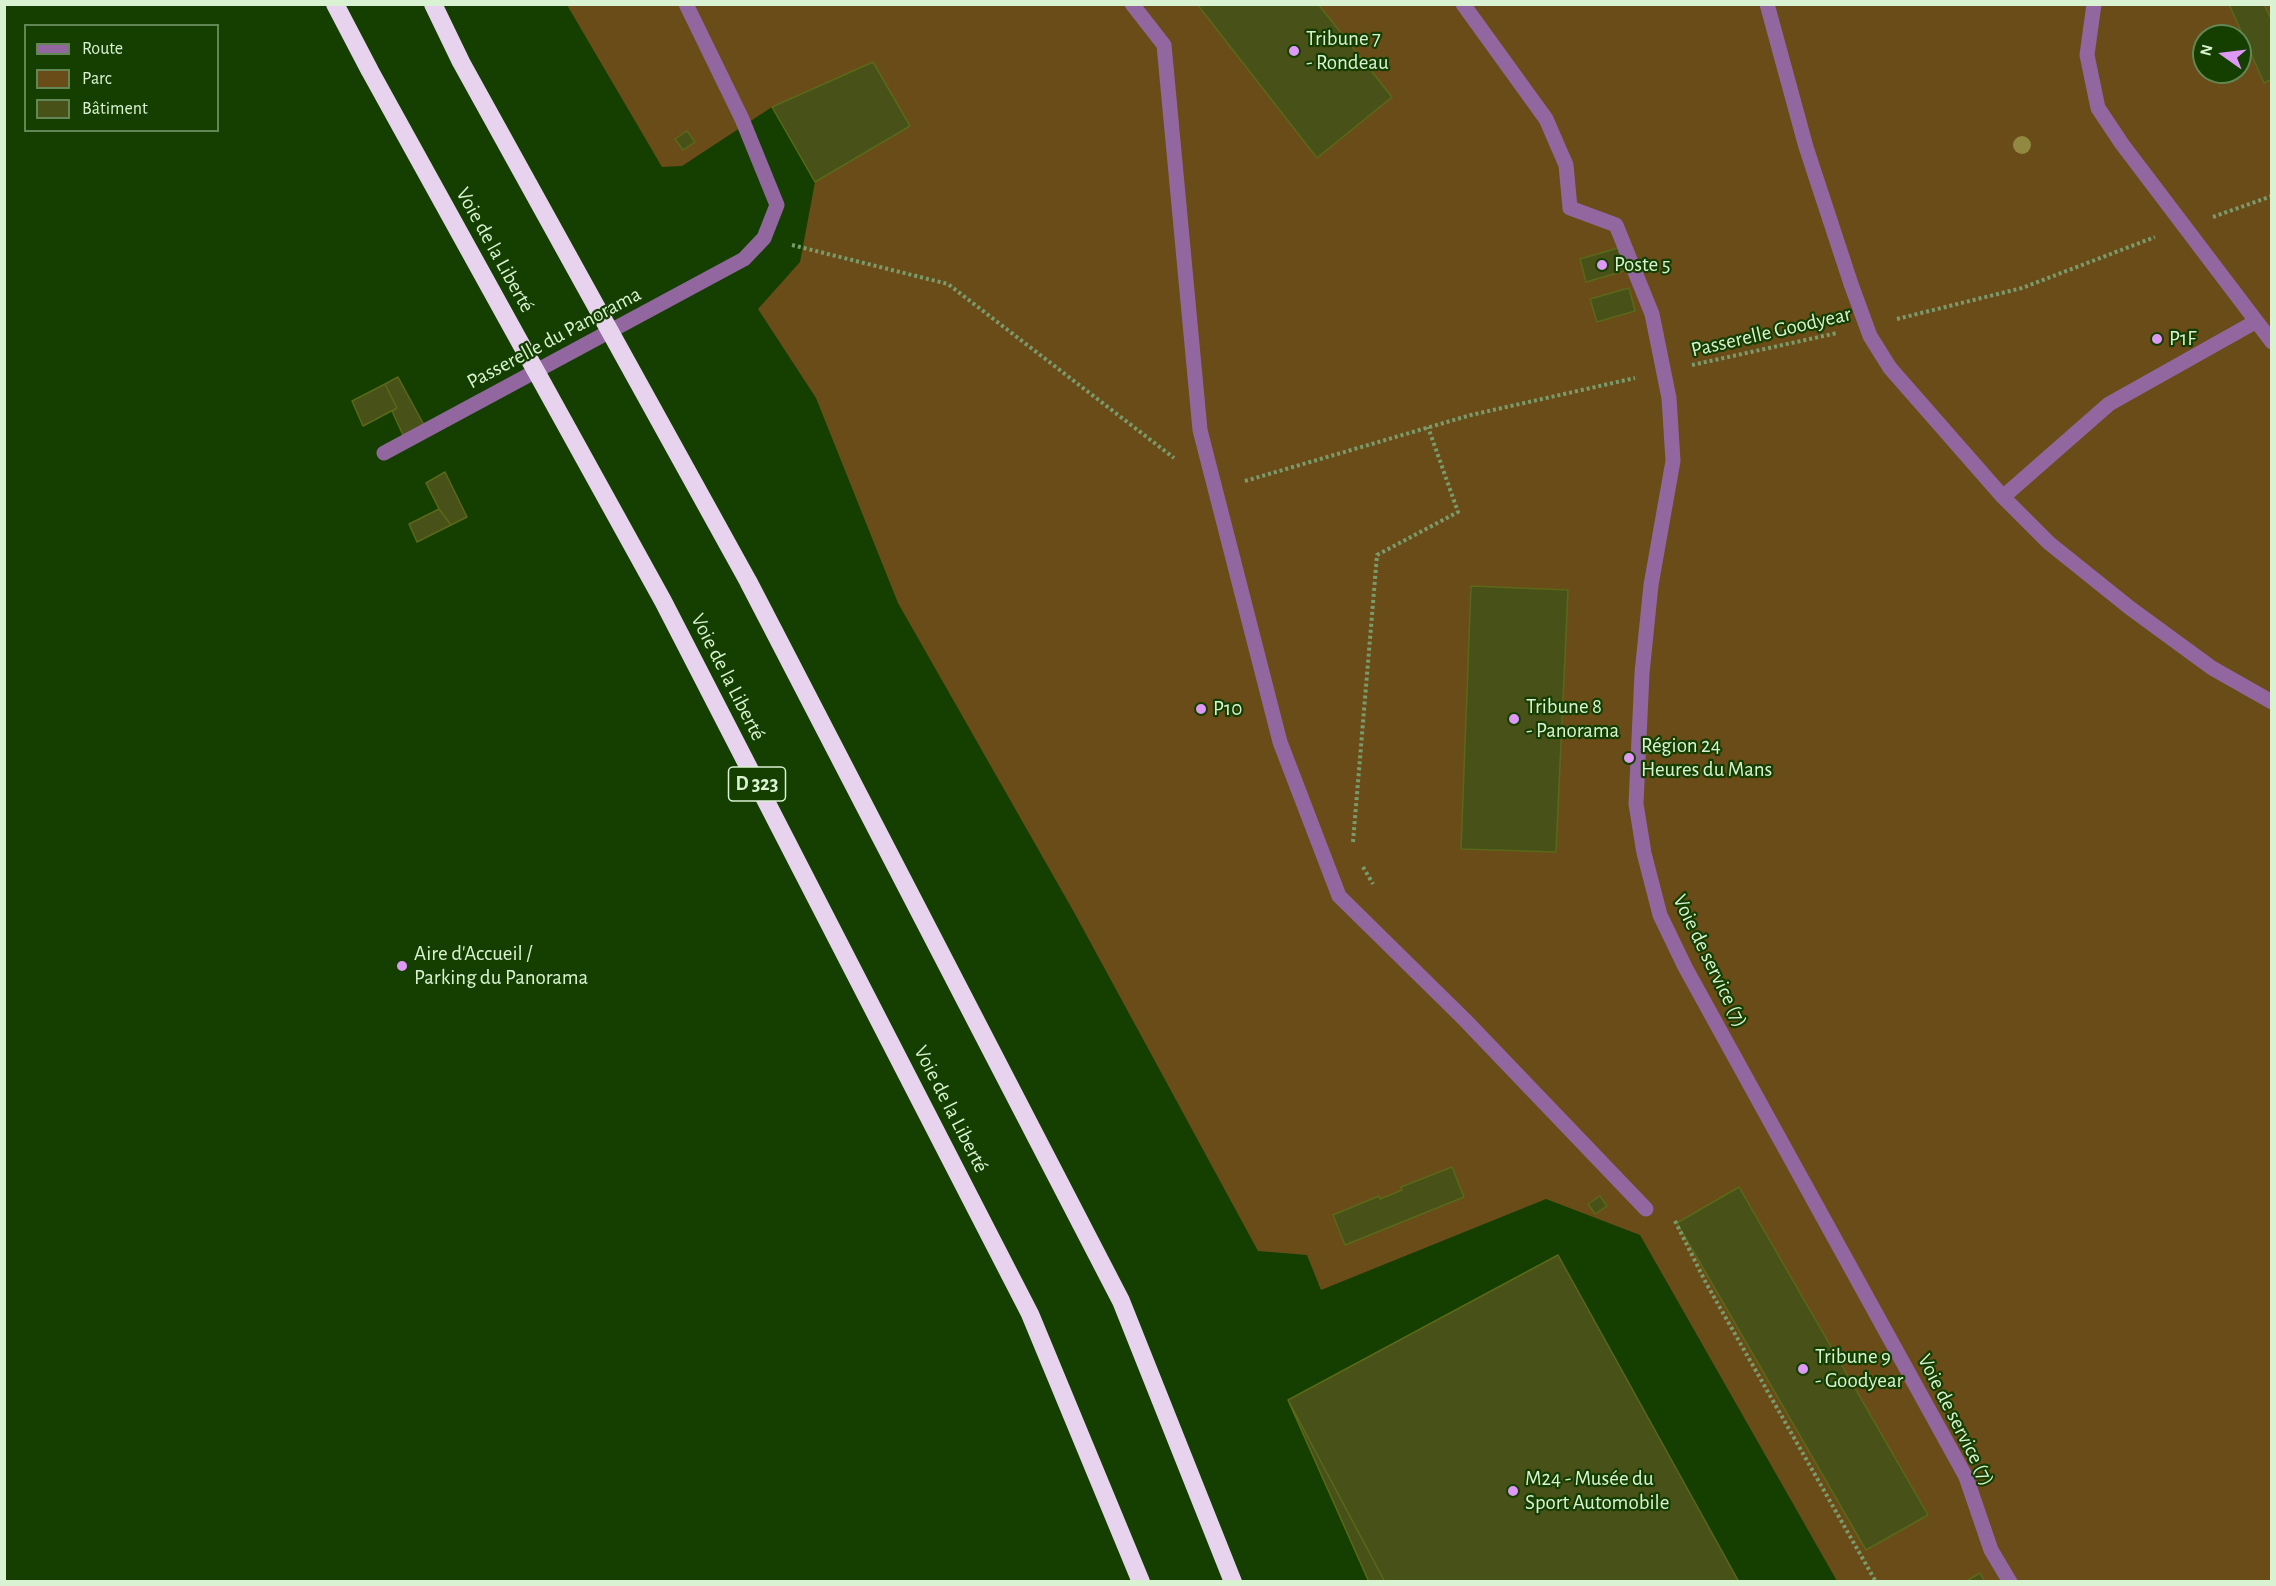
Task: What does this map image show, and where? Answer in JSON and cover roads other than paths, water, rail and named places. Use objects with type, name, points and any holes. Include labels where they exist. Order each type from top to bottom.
[{"type":"highway","name":"Voie de la Liberté","points":[[335,4],[663,601],[1030,1314],[1141,1581]]},
{"type":"highway","points":[[433,4],[461,62],[748,581],[1116,1290],[1233,1581]]},
{"type":"street","name":"Passerelle du Panorama","points":[[384,453],[744,259],[764,238],[777,205],[742,119],[686,4]]},
{"type":"street","points":[[1132,4],[1164,45],[1200,430],[1280,742],[1339,896],[1465,1020],[1646,1209]]},
{"type":"street","name":"Voie de service (7)","points":[[1463,4],[1546,119],[1566,165],[1570,208],[1616,225],[1652,314],[1669,398],[1673,461],[1651,585],[1642,674],[1636,804],[1644,853],[1660,915],[1685,967],[1966,1477],[1991,1550],[2010,1581]]},
{"type":"street","points":[[1767,4],[1810,157],[1851,284],[1870,336],[1890,368],[2003,497],[2049,543],[2130,608],[2212,668],[2271,702]]},
{"type":"street","points":[[2094,4],[2087,55],[2098,108],[2122,144],[2271,342]]},
{"type":"street","points":[[2003,497],[2109,404],[2253,320],[2271,322]]},
{"type":"place","name":"Tribune 7 - Rondeau","points":[[1294,51]]},
{"type":"place","name":"Poste 5","points":[[1602,265]]},
{"type":"place","name":"P1F","points":[[2157,339]]},
{"type":"place","name":"P10","points":[[1201,709]]},
{"type":"place","name":"Tribune 8 - Panorama","points":[[1514,719]]},
{"type":"place","name":"Région 24 Heures du Mans","points":[[1629,758]]},
{"type":"place","name":"Aire d'Accueil / Parking du Panorama","points":[[402,966]]},
{"type":"place","name":"Tribune 9 - Goodyear","points":[[1803,1369]]},
{"type":"place","name":"M24 - Musée du Sport Automobile","points":[[1513,1491]]}]
